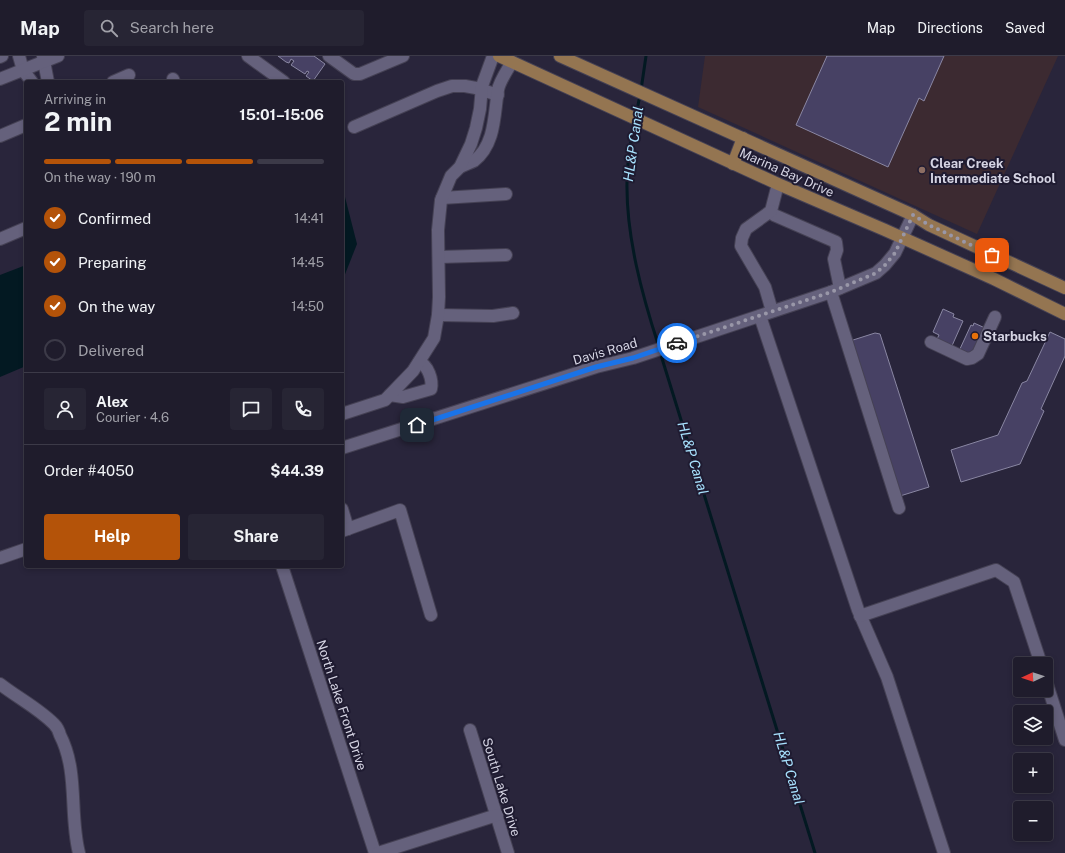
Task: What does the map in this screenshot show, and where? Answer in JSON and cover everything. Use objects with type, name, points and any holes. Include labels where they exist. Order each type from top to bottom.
[{"type":"main road","name":"Marina Bay Drive","points":[[498,56],[733,164],[994,279],[1065,314]]},
{"type":"main road","name":"Marina Bay Drive","points":[[560,56],[913,215],[929,225],[1065,288]]},
{"type":"main road","points":[[733,164],[743,138]]},
{"type":"main road","points":[[994,279],[1002,260]]},
{"type":"main road","points":[[1039,302],[1052,283]]},
{"type":"street","points":[[19,56],[23,70],[30,80]]},
{"type":"street","points":[[0,79],[23,70],[44,59],[58,56]]},
{"type":"street","points":[[248,56],[281,80]]},
{"type":"street","points":[[329,56],[354,74],[360,74],[403,56]]},
{"type":"street","points":[[460,167],[471,144],[476,128],[482,86],[498,56]]},
{"type":"street","points":[[44,59],[48,80]]},
{"type":"street","points":[[344,413],[385,400],[413,371],[434,338],[438,315],[438,230],[442,198],[451,176],[460,167],[474,160],[485,148],[492,132],[498,89],[512,62]]},
{"type":"street","points":[[118,80],[129,75]]},
{"type":"street","points":[[354,127],[452,86],[476,88],[498,95]]},
{"type":"street","points":[[0,136],[24,126]]},
{"type":"street","points":[[772,311],[765,287],[741,246],[742,238],[746,229],[771,211],[778,184]]},
{"type":"street","points":[[442,198],[506,194]]},
{"type":"street","points":[[771,211],[774,215],[836,242],[837,250],[834,259],[836,290],[899,508]]},
{"type":"street","name":"Davis Road","points":[[344,447],[589,370],[633,358],[836,290],[876,273],[885,265],[895,253],[913,215]]},
{"type":"street","points":[[0,239],[24,229]]},
{"type":"street","points":[[439,257],[506,255]]},
{"type":"street","points":[[438,315],[493,316],[513,313]]},
{"type":"street","points":[[760,316],[860,616],[887,677],[944,853]]},
{"type":"street","points":[[931,342],[967,359],[972,358],[978,354],[995,317]]},
{"type":"street","points":[[390,395],[403,397],[431,389],[432,385],[426,367],[423,363],[419,362]]},
{"type":"street","points":[[345,530],[400,510],[431,615]]},
{"type":"street","points":[[0,558],[24,550]]},
{"type":"street","name":"North Lake Front Drive","points":[[283,568],[375,853]]},
{"type":"street","points":[[860,616],[996,570],[1014,582],[1039,657]]},
{"type":"street","points":[[0,684],[32,706],[56,726],[65,744],[71,766],[76,843],[79,853]]},
{"type":"street","points":[[1051,697],[1065,740]]},
{"type":"street","name":"South Lake Drive","points":[[470,730],[508,853]]},
{"type":"street","points":[[378,853],[497,815]]},
{"type":"shaded area","name":"Clear Creek Intermediate School","points":[[705,56],[1058,56],[977,234],[698,107]]},
{"type":"water","points":[[344,196],[345,197],[357,244],[344,277]]},
{"type":"water","points":[[24,266],[24,367],[0,377],[0,275]]},
{"type":"building","points":[[278,56],[314,56],[325,64],[314,80],[312,80],[306,76],[309,72],[307,71],[305,74],[291,65],[294,61],[291,59],[289,63]]},
{"type":"building","points":[[827,56],[944,56],[924,101],[919,98],[888,167],[796,125]]},
{"type":"building","points":[[943,309],[954,314],[953,317],[963,321],[951,348],[936,341],[939,335],[933,332]]},
{"type":"building","points":[[974,323],[985,328],[973,355],[959,351],[971,325],[973,326]]},
{"type":"building","points":[[1050,332],[1065,339],[1065,356],[1041,409],[1044,411],[1020,464],[961,482],[951,450],[998,435],[1022,383],[1027,381]]},
{"type":"building","points":[[875,333],[880,334],[929,487],[900,496],[850,341]]},
{"type":"waterway","name":"HL&P Canal","points":[[641,90],[646,56]]},
{"type":"waterway","name":"HL&P Canal","points":[[636,115],[640,95]]},
{"type":"waterway","name":"HL&P Canal","points":[[635,121],[627,175],[629,223],[641,286],[659,347]]},
{"type":"waterway","name":"HL&P Canal","points":[[660,352],[815,853]]},
{"type":"way so far","points":[[677,343],[831,292],[876,273],[895,253],[913,215],[929,225],[992,255]]},
{"type":"place","name":"Clear Creek Intermediate School","points":[[922,170]]},
{"type":"place","name":"Starbucks","points":[[975,336]]},
{"type":"route","points":[[417,425],[596,367],[633,358],[677,343]]}]
